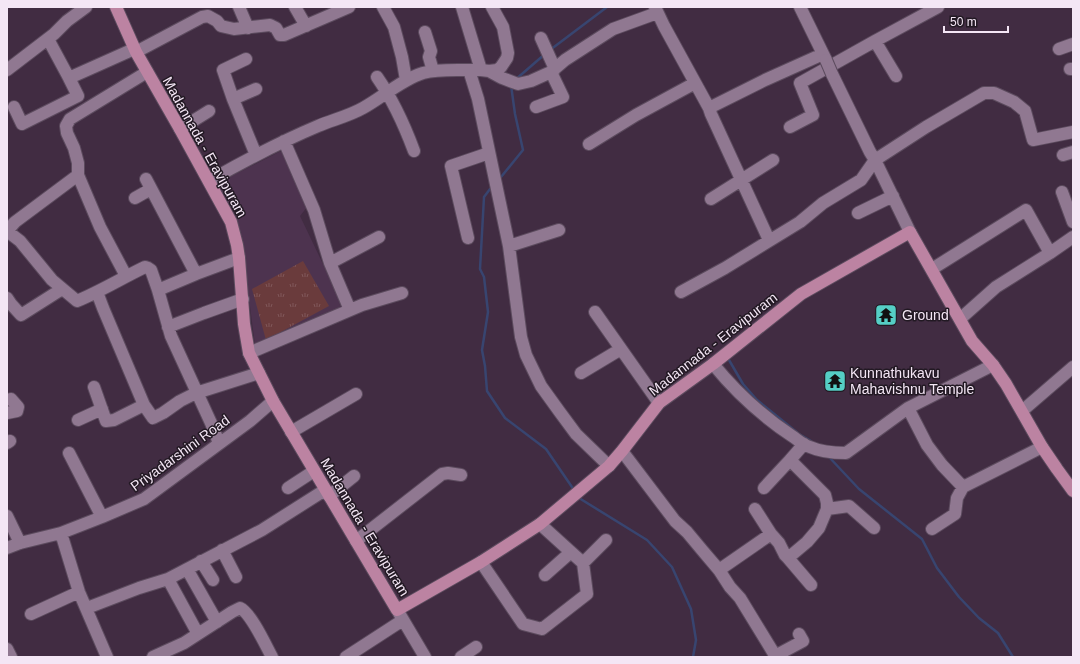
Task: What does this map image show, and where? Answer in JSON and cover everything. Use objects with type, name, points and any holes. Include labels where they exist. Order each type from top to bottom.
[{"type":"main road","name":"Madannada - Eravipuram","points":[[116,7],[135,51],[231,222],[239,258],[244,324],[249,353],[272,401],[292,432],[397,610],[481,562],[540,524],[589,481],[609,466],[659,403],[712,364],[800,294],[910,232]]},
{"type":"main road","points":[[910,232],[972,341],[993,365],[1006,384],[1042,447],[1073,491]]},
{"type":"street","points":[[7,70],[48,39],[67,21],[86,7]]},
{"type":"street","points":[[239,7],[248,28]]},
{"type":"street","points":[[295,7],[306,26]]},
{"type":"street","points":[[69,78],[135,51],[202,17],[208,16],[217,20],[221,26],[234,29],[270,25],[276,28],[280,35],[284,35],[349,7]]},
{"type":"street","points":[[383,7],[394,26],[406,80]]},
{"type":"street","points":[[462,7],[485,70],[518,84],[531,81],[553,70],[565,60],[613,29],[656,10],[709,108],[769,240]]},
{"type":"street","points":[[209,181],[256,155],[318,126],[362,109],[406,80],[424,73],[433,71],[497,70],[507,58],[508,53],[502,27],[492,7]]},
{"type":"street","points":[[800,7],[910,232]]},
{"type":"street","points":[[790,127],[813,115],[800,83],[938,7]]},
{"type":"street","points":[[425,32],[431,50],[429,57],[433,71]]},
{"type":"street","points":[[536,107],[563,97],[541,38]]},
{"type":"street","points":[[14,107],[22,124],[78,96],[48,39]]},
{"type":"street","points":[[875,41],[896,76]]},
{"type":"street","points":[[1059,49],[1073,44]]},
{"type":"street","points":[[709,108],[765,80],[824,57]]},
{"type":"street","points":[[246,59],[223,70],[256,155]]},
{"type":"street","points":[[469,70],[478,99],[510,246],[521,337],[526,355],[541,386],[576,434],[609,466]]},
{"type":"street","points":[[126,276],[100,226],[78,175],[78,163],[74,148],[67,133],[66,126],[70,119],[147,72]]},
{"type":"street","points":[[377,77],[388,92],[405,125],[414,151]]},
{"type":"street","points":[[589,144],[636,115],[695,83]]},
{"type":"street","points":[[233,99],[256,89]]},
{"type":"street","points":[[681,292],[725,268],[800,222],[822,203],[860,180],[875,160],[926,127],[984,93],[994,93],[1014,102],[1025,111],[1033,140],[1073,132]]},
{"type":"street","points":[[180,129],[209,111]]},
{"type":"street","points":[[284,142],[314,210],[330,263],[350,310]]},
{"type":"street","points":[[468,238],[451,166],[489,153]]},
{"type":"street","points":[[711,199],[773,160]]},
{"type":"street","points":[[78,175],[15,222],[7,231],[20,241],[47,275],[77,301],[145,267],[151,270],[177,352],[211,423],[219,444]]},
{"type":"street","points":[[135,198],[149,184],[196,274]]},
{"type":"street","points":[[1062,192],[1073,222]]},
{"type":"street","points":[[858,213],[893,196]]},
{"type":"street","points":[[932,270],[1026,210],[1050,253]]},
{"type":"street","points":[[510,246],[559,230]]},
{"type":"street","points":[[330,263],[379,237]]},
{"type":"street","points":[[960,319],[996,287],[1073,237]]},
{"type":"street","points":[[158,290],[239,258]]},
{"type":"street","points":[[7,298],[21,315],[62,288]]},
{"type":"street","points":[[97,292],[144,405],[153,418],[196,393],[259,373]]},
{"type":"street","points":[[249,353],[362,305],[402,293]]},
{"type":"street","points":[[168,327],[243,299]]},
{"type":"street","points":[[595,312],[659,403]]},
{"type":"street","points":[[581,373],[621,349]]},
{"type":"street","points":[[712,364],[727,382],[775,424],[811,448],[834,453],[846,453],[908,408],[993,365]]},
{"type":"street","points":[[1022,411],[1073,367]]},
{"type":"street","points":[[94,387],[106,421],[114,420],[144,405]]},
{"type":"street","points":[[292,432],[356,394]]},
{"type":"street","points":[[7,414],[17,411],[18,407],[11,399]]},
{"type":"street","name":"Priyadarshini Road","points":[[7,548],[20,543],[61,533],[144,499],[250,421],[272,401]]},
{"type":"street","points":[[908,408],[927,445],[942,465],[963,487]]},
{"type":"street","points":[[78,420],[102,409]]},
{"type":"street","points":[[764,488],[804,444]]},
{"type":"street","points":[[932,529],[955,514],[956,498],[963,487],[1042,447]]},
{"type":"street","points":[[622,451],[674,521],[687,532],[740,598],[775,656],[803,641],[800,634]]},
{"type":"street","points":[[69,453],[102,517]]},
{"type":"street","points":[[788,558],[814,535],[819,528],[827,509],[825,495],[790,460]]},
{"type":"street","points":[[288,488],[314,471]]},
{"type":"street","points":[[356,541],[442,474],[448,473],[461,475]]},
{"type":"street","points":[[87,608],[139,588],[168,579],[262,530],[354,476]]},
{"type":"street","points":[[827,509],[849,506],[874,528]]},
{"type":"street","points":[[755,509],[788,558],[811,585]]},
{"type":"street","points":[[7,516],[20,543]]},
{"type":"street","points":[[481,562],[523,624],[542,629],[587,594],[583,563],[540,524]]},
{"type":"street","points":[[61,533],[79,592],[107,657]]},
{"type":"street","points":[[719,570],[771,534]]},
{"type":"street","points":[[583,563],[606,540]]},
{"type":"street","points":[[222,550],[236,577]]},
{"type":"street","points":[[545,575],[571,552]]},
{"type":"street","points":[[201,561],[213,580]]},
{"type":"street","points":[[187,569],[217,622]]},
{"type":"street","points":[[168,579],[198,634]]},
{"type":"street","points":[[32,614],[79,592]]},
{"type":"street","points":[[153,657],[184,643],[240,608],[244,610],[254,624],[272,657]]},
{"type":"street","points":[[397,610],[425,657]]},
{"type":"street","points":[[346,657],[403,620]]},
{"type":"street","points":[[461,657],[476,647]]},
{"type":"street","points":[[7,649],[11,657]]},
{"type":"shaded area","points":[[281,151],[311,202],[300,216],[343,306],[255,345],[246,275],[212,186]]},
{"type":"green space","points":[[303,261],[329,306],[266,340],[252,289]]},
{"type":"waterway","points":[[550,50],[607,7]]},
{"type":"waterway","points":[[515,80],[545,54]]},
{"type":"waterway","points":[[501,177],[523,150],[515,114],[511,85]]},
{"type":"waterway","points":[[490,189],[484,197],[480,269],[484,277],[488,312],[482,350],[487,391],[505,418],[546,449],[574,490]]},
{"type":"waterway","points":[[729,360],[743,384],[757,400],[799,434],[811,441]]},
{"type":"waterway","points":[[829,457],[859,489],[922,539],[937,568],[959,597],[979,618],[998,633],[1013,657]]},
{"type":"waterway","points":[[577,496],[647,540],[672,567],[691,609],[696,640],[693,657]]},
{"type":"place","name":"Ground","points":[[886,315]]},
{"type":"place","name":"Kunnathukavu Mahavishnu Temple","points":[[835,381]]}]
